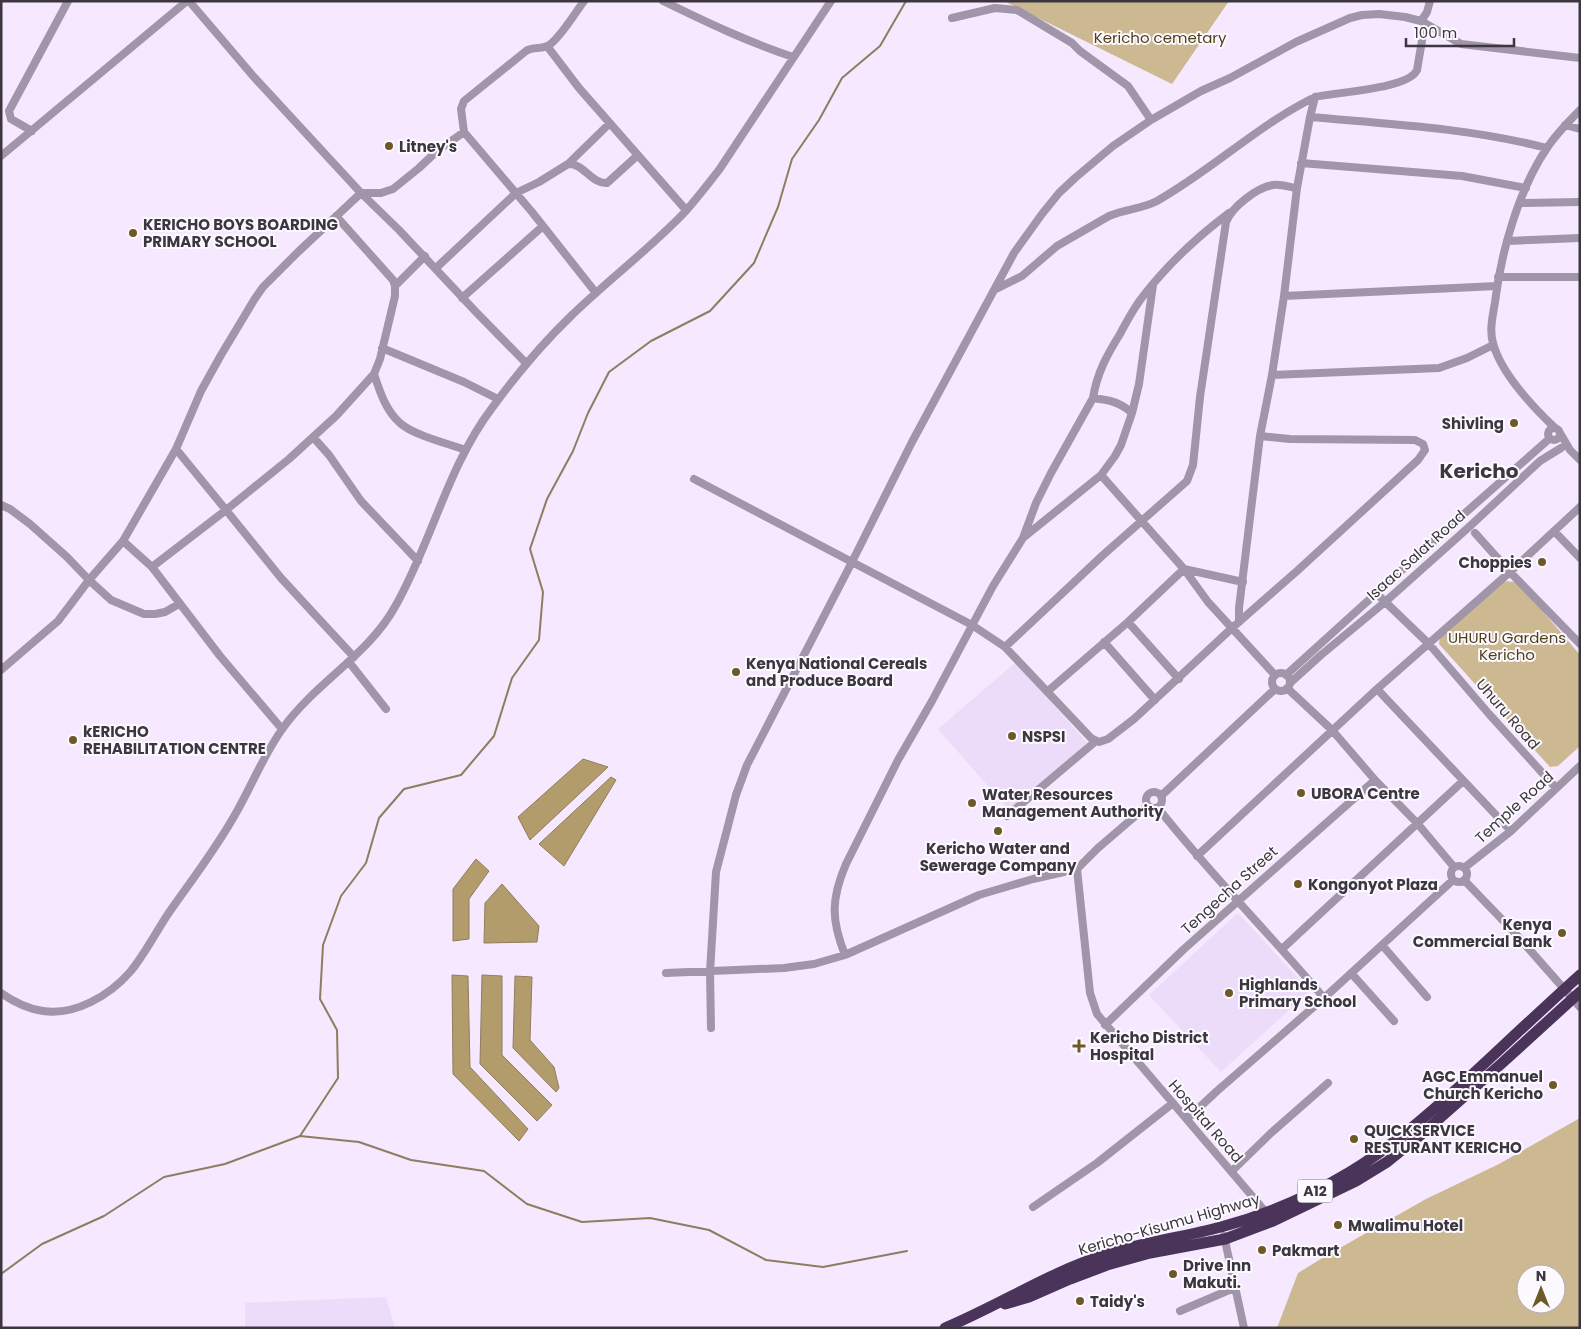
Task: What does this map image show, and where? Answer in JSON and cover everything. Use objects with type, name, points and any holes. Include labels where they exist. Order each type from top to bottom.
[{"type":"highway","name":"Kericho-Kisumu Highway","points":[[945,1328],[1070,1268],[1107,1254],[1270,1217],[1350,1172],[1410,1131],[1580,976]]},
{"type":"highway","name":"Kericho-Kisumu Highway","points":[[993,1306],[1029,1297],[1107,1265],[1150,1253],[1225,1239],[1270,1217],[1356,1181],[1387,1162],[1577,1000]]},
{"type":"street","points":[[32,131],[5,116],[68,1]]},
{"type":"street","points":[[1,156],[188,1],[253,76],[361,193],[425,256],[462,298],[526,363]]},
{"type":"street","points":[[584,1],[561,32],[547,46],[526,51],[464,101],[461,109],[464,132],[544,226],[596,293]]},
{"type":"street","points":[[663,1],[712,25],[793,56]]},
{"type":"street","points":[[1,993],[30,1008],[47,1012],[64,1010],[98,998],[130,972],[205,862],[235,814],[282,729],[312,696],[352,660],[378,632],[395,608],[418,561],[466,450],[490,410],[526,363],[572,315],[686,210],[719,170],[831,1]]},
{"type":"street","points":[[994,290],[1022,276],[1056,246],[1101,220],[1118,212],[1142,207],[1157,201],[1292,108],[1315,97],[1378,88],[1413,76],[1417,70],[1423,22],[1430,1]]},
{"type":"street","points":[[952,18],[995,8],[1016,10],[1072,43],[1128,86],[1151,120]]},
{"type":"street","points":[[711,1028],[710,972],[716,872],[736,795],[747,765],[912,442],[1014,253],[1027,232],[1059,193],[1113,146],[1151,120],[1201,91],[1230,78],[1296,42],[1350,18],[1379,14],[1405,17],[1423,22],[1461,44],[1580,58]]},
{"type":"street","points":[[547,46],[579,88],[686,210]]},
{"type":"street","points":[[1239,622],[1260,436],[1272,375],[1284,296],[1301,163],[1315,97]]},
{"type":"street","points":[[1580,110],[1547,148],[1526,188],[1507,241],[1498,278],[1491,326],[1493,345],[1504,366],[1539,412],[1558,431],[1570,450],[1580,460]]},
{"type":"street","points":[[1310,117],[1434,127],[1494,136],[1547,148]]},
{"type":"street","points":[[436,268],[516,192],[539,182],[568,164],[610,122]]},
{"type":"street","points":[[1565,125],[1580,129]]},
{"type":"street","points":[[1,670],[58,621],[89,580],[123,541],[176,449],[201,392],[221,355],[263,287],[361,193],[381,193],[393,189],[449,142],[464,132]]},
{"type":"street","points":[[568,164],[575,164],[595,180],[604,183],[610,182],[638,155]]},
{"type":"street","points":[[1301,163],[1453,174],[1526,188]]},
{"type":"street","points":[[1024,538],[1036,502],[1093,398],[1096,381],[1103,362],[1136,307],[1153,284],[1184,249],[1252,194],[1273,185],[1297,188]]},
{"type":"street","points":[[1520,203],[1580,202]]},
{"type":"street","points":[[1005,647],[1102,555],[1180,489],[1191,475],[1200,397],[1224,233],[1229,213]]},
{"type":"street","points":[[152,567],[226,510],[313,437],[336,416],[374,374],[395,296],[395,286],[393,280],[383,268],[336,216]]},
{"type":"street","points":[[462,298],[544,226]]},
{"type":"street","points":[[1507,241],[1580,238]]},
{"type":"street","points":[[395,286],[425,256]]},
{"type":"street","points":[[1498,278],[1580,277]]},
{"type":"street","points":[[845,955],[837,935],[835,923],[834,907],[840,879],[898,760],[1004,567],[1024,538],[1101,475],[1121,445],[1132,414],[1139,384],[1153,284]]},
{"type":"street","points":[[1284,296],[1497,286]]},
{"type":"street","points":[[1272,375],[1439,368],[1467,358],[1493,345]]},
{"type":"street","points":[[382,348],[464,382],[498,399]]},
{"type":"street","points":[[374,374],[379,391],[399,422],[413,431],[466,450]]},
{"type":"street","points":[[1093,398],[1107,399],[1119,403],[1132,414]]},
{"type":"street","points":[[1539,412],[1550,438],[1561,448],[1570,450]]},
{"type":"street","points":[[1550,438],[1549,430],[1558,431]]},
{"type":"street","points":[[694,479],[972,626],[1005,647],[1048,690],[1091,738],[1104,742],[1134,719],[1365,509],[1418,460],[1424,450],[1423,444],[1415,440],[1290,439],[1260,436]]},
{"type":"street","points":[[313,437],[330,455],[361,501],[418,561]]},
{"type":"street","points":[[1286,675],[1465,512],[1550,438]]},
{"type":"street","name":"Isaac Salat Road","points":[[1288,686],[1321,655],[1385,602],[1465,531],[1540,461],[1561,448]]},
{"type":"street","points":[[176,449],[281,578],[352,660],[386,709]]},
{"type":"street","points":[[1101,475],[1184,570],[1208,602],[1275,675]]},
{"type":"street","points":[[1,505],[10,509],[30,524],[111,600],[144,614],[165,612],[179,604]]},
{"type":"street","points":[[1197,856],[1332,730],[1510,572],[1580,507]]},
{"type":"street","points":[[1465,512],[1473,523],[1475,533],[1580,644]]},
{"type":"street","points":[[1456,521],[1465,531],[1475,533]]},
{"type":"street","points":[[1554,531],[1580,558]]},
{"type":"street","points":[[123,541],[152,567],[220,656],[282,729]]},
{"type":"street","points":[[1184,570],[1243,582]]},
{"type":"street","points":[[1048,690],[1128,622],[1184,570]]},
{"type":"street","name":"Uhuru Road","points":[[1376,593],[1429,644],[1556,788]]},
{"type":"street","points":[[1128,622],[1179,678]]},
{"type":"street","points":[[1104,642],[1155,700]]},
{"type":"street","points":[[1275,688],[1272,680],[1275,675],[1281,673],[1289,678],[1288,686]]},
{"type":"street","points":[[1275,688],[1281,690],[1288,686]]},
{"type":"street","points":[[1288,686],[1332,730],[1454,867]]},
{"type":"street","points":[[1161,796],[1275,688]]},
{"type":"street","points":[[1377,689],[1511,831]]},
{"type":"street","points":[[1007,816],[1096,741]]},
{"type":"street","name":"Temple Road","points":[[1464,868],[1511,831],[1580,766]]},
{"type":"street","name":"Tengecha Street","points":[[1105,1025],[1184,949],[1375,780]]},
{"type":"street","points":[[1282,949],[1463,781]]},
{"type":"street","points":[[1155,792],[1161,796],[1162,802],[1158,808],[1152,809],[1147,806],[1145,800],[1149,793],[1155,792]]},
{"type":"street","points":[[666,973],[784,968],[814,964],[845,955],[979,895],[1033,879],[1077,869],[1098,848],[1147,806]]},
{"type":"street","points":[[1158,808],[1197,856],[1324,998]]},
{"type":"street","points":[[1454,867],[1464,868],[1467,873],[1464,880],[1459,882],[1453,880],[1450,874],[1454,867]]},
{"type":"street","name":"Hospital Road","points":[[1077,869],[1090,993],[1097,1014],[1270,1217]]},
{"type":"street","points":[[1188,1119],[1453,880]]},
{"type":"street","points":[[1464,880],[1514,932],[1564,989],[1577,1000]]},
{"type":"street","points":[[1382,945],[1427,997]]},
{"type":"street","points":[[1351,973],[1394,1021]]},
{"type":"street","points":[[1232,1171],[1271,1133],[1328,1083]]},
{"type":"street","points":[[1033,1207],[1097,1163],[1173,1103]]},
{"type":"street","points":[[1222,1227],[1244,1328]]},
{"type":"street","points":[[1180,1311],[1234,1288]]},
{"type":"shaded area","name":"NSPSI","points":[[1016,662],[1087,743],[1009,810],[938,729]]},
{"type":"shaded area","points":[[583,759],[608,767],[530,840],[518,817]]},
{"type":"shaded area","points":[[611,777],[616,780],[564,866],[539,844]]},
{"type":"shaded area","points":[[476,859],[489,871],[469,899],[469,939],[453,941],[453,889]]},
{"type":"shaded area","points":[[502,884],[539,926],[537,942],[484,943],[485,903]]},
{"type":"shaded area","name":"Highlands Primary School","points":[[1238,913],[1310,991],[1221,1072],[1149,995]]},
{"type":"shaded area","points":[[452,975],[468,976],[470,1067],[528,1129],[519,1141],[453,1074]]},
{"type":"shaded area","points":[[482,975],[502,976],[502,1055],[552,1105],[537,1121],[480,1064]]},
{"type":"shaded area","points":[[515,976],[532,977],[530,1040],[554,1067],[559,1088],[556,1092],[513,1048]]},
{"type":"shaded area","points":[[386,1297],[395,1328],[245,1328],[245,1303]]},
{"type":"green space","name":"Kericho cemetary","points":[[1004,1],[1229,1],[1172,84]]},
{"type":"green space","name":"UHURU Gardens Kericho","points":[[1502,581],[1518,582],[1580,655],[1580,746],[1558,766],[1550,767],[1439,644],[1440,636]]},
{"type":"green space","points":[[1580,1118],[1580,1328],[1277,1328],[1298,1273],[1426,1199],[1499,1164]]},
{"type":"waterway","points":[[300,1136],[338,1078],[337,1030],[320,999],[323,945],[341,896],[366,863],[379,818],[404,789],[461,775],[494,736],[512,678],[539,640],[543,592],[530,549],[547,499],[573,451],[588,413],[609,372],[651,341],[710,311],[754,263],[778,207],[792,159],[819,120],[842,78],[880,46],[906,1]]},
{"type":"waterway","points":[[1,1274],[42,1244],[104,1216],[164,1177],[225,1164],[300,1136],[359,1142],[411,1160],[484,1171],[527,1204],[582,1222],[650,1218],[709,1230],[766,1260],[823,1267],[907,1251]]},
{"type":"place","name":"Litney's","points":[[389,146]]},
{"type":"place","name":"KERICHO BOYS BOARDING PRIMARY SCHOOL","points":[[133,233]]},
{"type":"place","name":"Shivling","points":[[1514,423]]},
{"type":"place","name":"Choppies","points":[[1542,562]]},
{"type":"place","name":"Kenya National Cereals and Produce Board","points":[[736,672]]},
{"type":"place","name":"NSPSI","points":[[1012,736]]},
{"type":"place","name":"kERICHO REHABILITATION CENTRE","points":[[73,740]]},
{"type":"place","name":"UBORA Centre","points":[[1301,793]]},
{"type":"place","name":"Water Resources Management Authority","points":[[972,803]]},
{"type":"place","name":"Kericho Water and Sewerage Company","points":[[998,831]]},
{"type":"place","name":"Kongonyot Plaza","points":[[1298,884]]},
{"type":"place","name":"Kenya Commercial Bank","points":[[1562,933]]},
{"type":"place","name":"Highlands Primary School","points":[[1229,993]]},
{"type":"place","name":"Kericho District Hospital","points":[[1079,1046]]},
{"type":"place","name":"AGC Emmanuel Church Kericho","points":[[1553,1085]]},
{"type":"place","name":"QUICKSERVICE RESTURANT KERICHO","points":[[1354,1139]]},
{"type":"place","name":"Mwalimu Hotel","points":[[1338,1225]]},
{"type":"place","name":"Pakmart","points":[[1262,1250]]},
{"type":"place","name":"Drive Inn Makuti.","points":[[1173,1274]]},
{"type":"place","name":"Taidy's","points":[[1080,1301]]},
{"type":"district","name":"Kericho","points":[[1479,471]]}]
